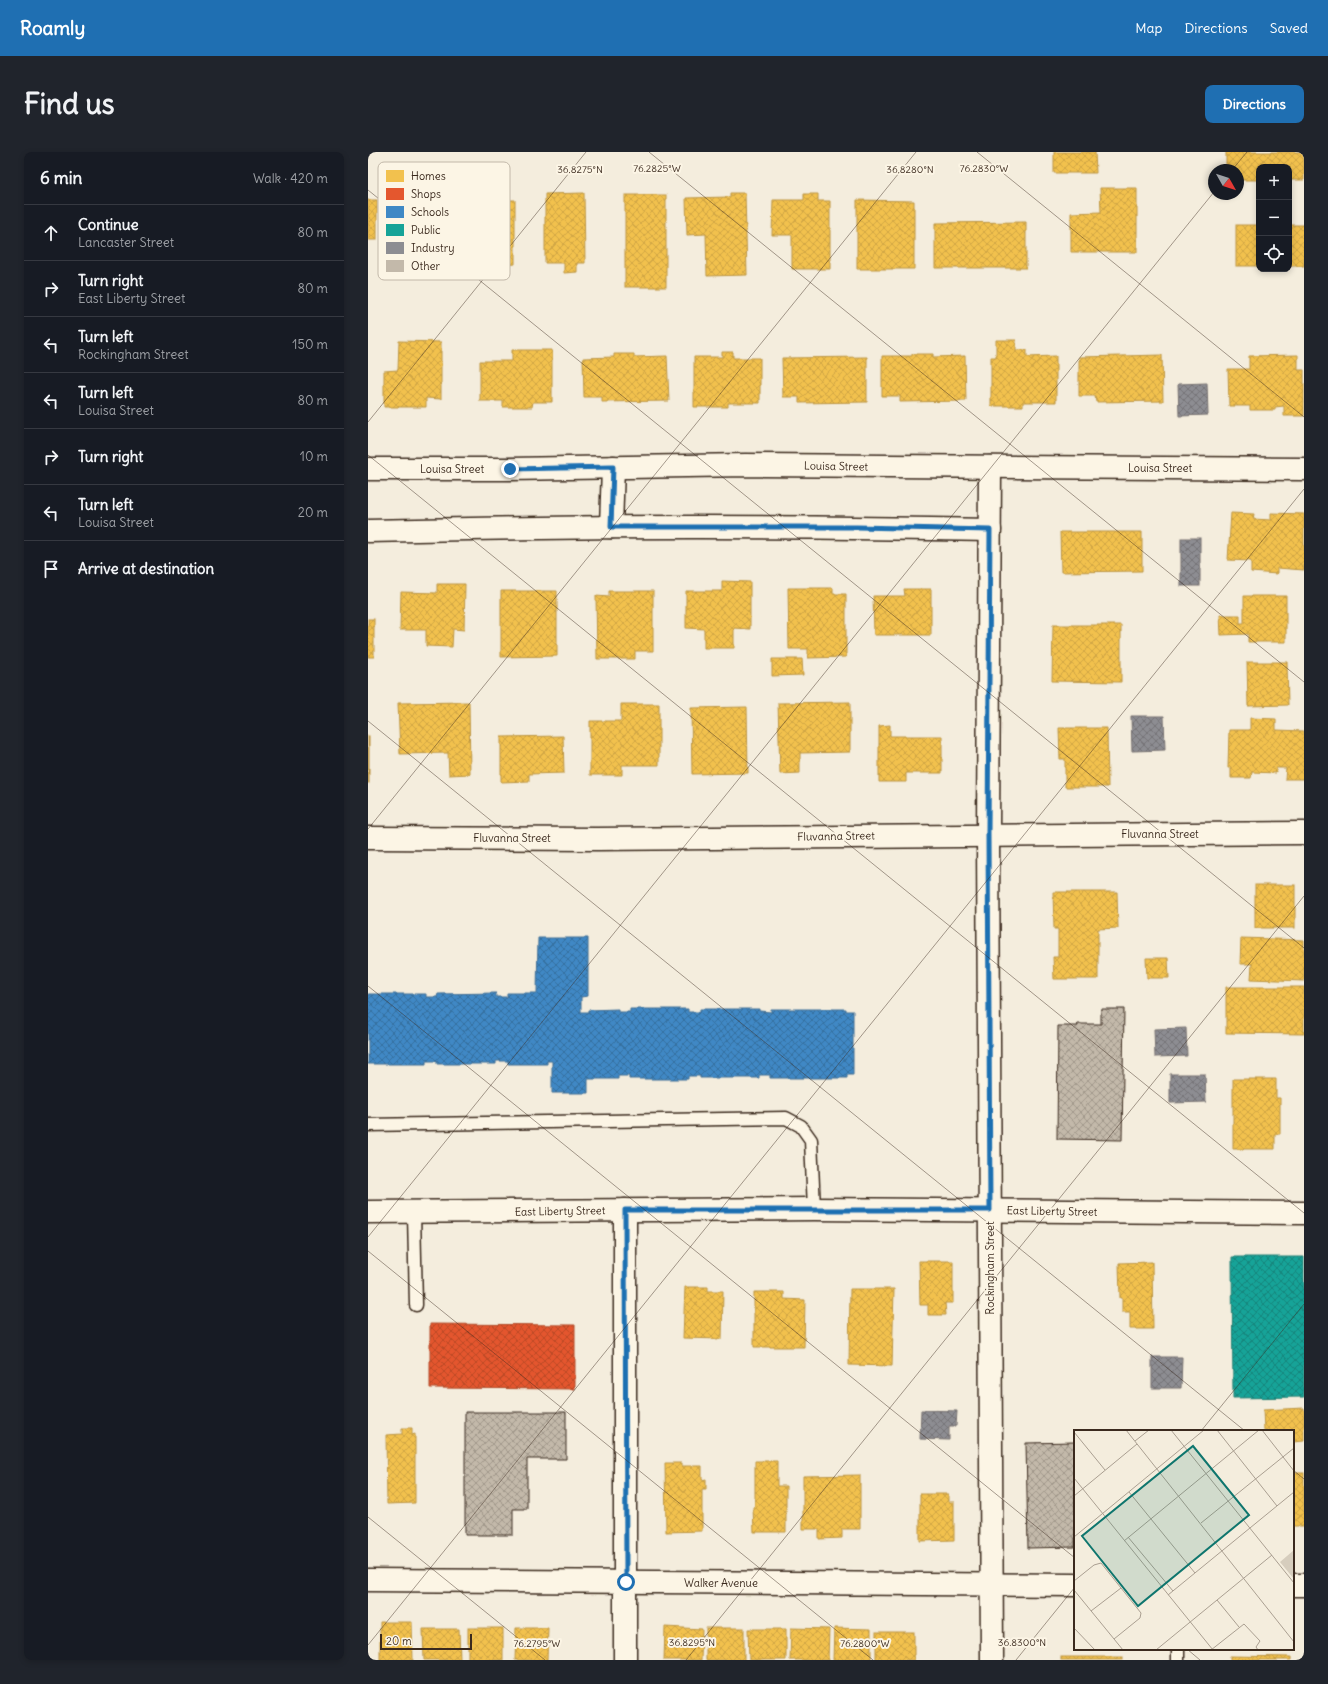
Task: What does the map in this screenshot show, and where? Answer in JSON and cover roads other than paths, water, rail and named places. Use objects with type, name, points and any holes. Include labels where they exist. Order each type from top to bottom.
[{"type":"street","name":"Louisa Street","points":[[368,469],[746,465],[1304,469]]},
{"type":"street","points":[[611,527],[613,467]]},
{"type":"street","name":"Rockingham Street","points":[[990,467],[988,834],[990,1585],[992,1660]]},
{"type":"street","points":[[368,531],[537,527],[857,527],[990,530]]},
{"type":"street","name":"Fluvanna Street","points":[[368,838],[597,839],[988,834],[1304,833]]},
{"type":"street","name":"East Liberty Street","points":[[368,1212],[414,1213],[814,1209],[1304,1213]]},
{"type":"street","points":[[625,1210],[626,1660]]},
{"type":"street","name":"Walker Avenue","points":[[368,1580],[1074,1585]]},
{"type":"lane","points":[[368,1125],[786,1118],[801,1126],[811,1140],[814,1209]]},
{"type":"lane","points":[[414,1213],[416,1305]]}]
